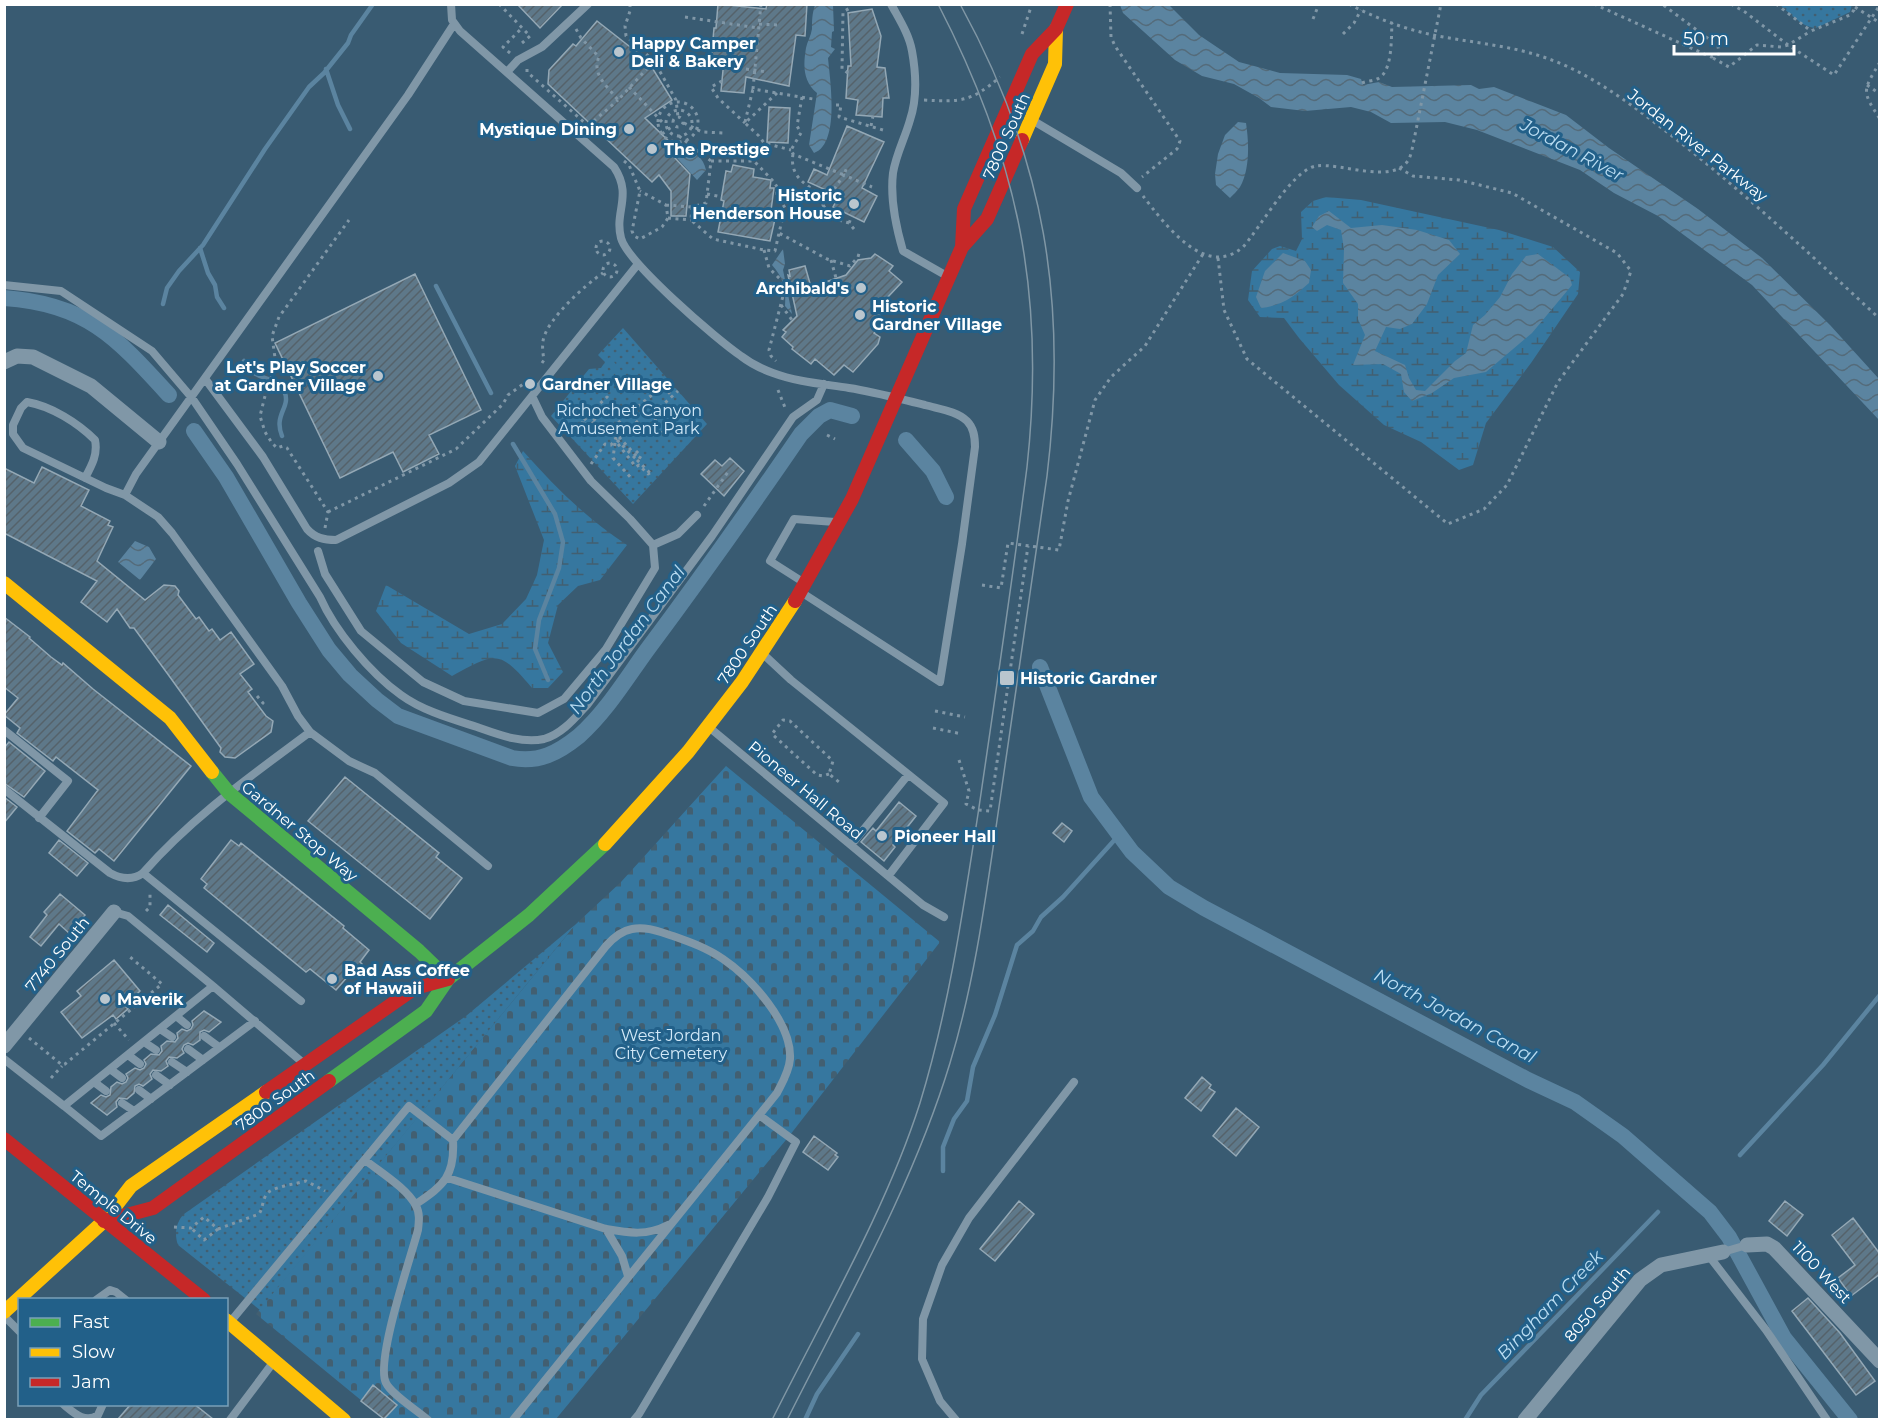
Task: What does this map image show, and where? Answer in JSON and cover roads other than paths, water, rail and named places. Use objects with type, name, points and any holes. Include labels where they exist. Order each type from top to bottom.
[{"type":"main road","name":"7800 South","points":[[962,247],[964,209],[1032,54],[1056,29],[1067,4]]},
{"type":"main road","name":"7800 South","points":[[104,1221],[153,1208],[426,1011],[448,979],[529,915],[591,858],[652,795],[708,727],[762,653],[803,588],[839,523],[962,247],[987,219],[1031,119],[1055,64],[1056,29]]},
{"type":"main road","name":"Gardner Stop Way","points":[[4,583],[170,718],[228,793],[419,951],[448,979]]},
{"type":"main road","name":"7800 South","points":[[21,1298],[104,1221],[131,1186],[415,988],[448,979]]},
{"type":"main road","name":"Temple Drive","points":[[4,1139],[196,1297]]},
{"type":"main road","name":"7800 South","points":[[4,1314],[18,1301]]},
{"type":"main road","points":[[228,1321],[344,1419]]},
{"type":"street","points":[[4,362],[17,356],[33,357],[91,387],[159,442]]},
{"type":"street","name":"7740 South","points":[[4,1046],[114,912]]},
{"type":"street","name":"1100 West","points":[[1747,1245],[1767,1244],[1774,1248],[1880,1361]]},
{"type":"street","name":"8050 South","points":[[1525,1419],[1640,1280],[1661,1265],[1716,1254]]},
{"type":"lane","points":[[451,4],[454,24],[614,167],[623,190],[621,239],[630,256],[725,345],[743,358],[775,374],[869,391],[955,413],[967,421],[975,437],[962,544],[940,682],[803,588],[770,561],[794,519],[839,523]]},
{"type":"lane","points":[[507,72],[518,60],[542,47],[588,4]]},
{"type":"lane","points":[[891,4],[912,50],[915,99],[893,173],[898,236],[903,251],[948,277]]},
{"type":"lane","points":[[125,495],[136,474],[206,380],[408,95],[454,24]]},
{"type":"lane","points":[[1031,119],[1121,173],[1137,188]]},
{"type":"lane","points":[[206,380],[262,457],[307,529],[317,537],[336,540],[461,476],[486,454],[638,264]]},
{"type":"lane","points":[[4,285],[61,291],[152,351],[192,398],[237,464],[320,597],[328,616],[370,667],[401,695],[420,706],[506,737],[534,740],[544,738],[563,729],[587,705],[712,536],[790,421],[796,414],[817,400],[824,384]]},
{"type":"lane","points":[[318,551],[325,574],[361,631],[423,682],[464,701],[538,714],[564,699],[606,649],[655,567],[653,545],[584,472],[542,417],[532,396]]},
{"type":"lane","points":[[85,478],[95,458],[97,448],[95,440],[72,422],[36,404],[27,402],[12,425],[13,434],[23,448],[85,478],[106,488],[125,495],[158,518],[172,533],[265,661],[282,686],[298,717],[310,732],[350,761],[381,777],[488,866]]},
{"type":"lane","points":[[653,545],[678,534],[697,515]]},
{"type":"lane","points":[[762,653],[791,680],[944,803],[889,875]]},
{"type":"lane","name":"Pioneer Hall Road","points":[[708,727],[923,905],[944,917]]},
{"type":"lane","points":[[4,730],[68,781],[39,818]]},
{"type":"lane","points":[[4,789],[110,873],[121,878],[133,879],[143,873],[181,833],[228,793],[310,732]]},
{"type":"lane","points":[[851,845],[908,775]]},
{"type":"lane","points":[[143,873],[301,1001]]},
{"type":"lane","points":[[114,912],[128,916],[255,1021],[304,1065]]},
{"type":"lane","points":[[416,1204],[448,1178],[453,1160],[453,1140],[606,946],[621,932],[637,928],[657,931],[713,952],[733,966],[768,1004],[785,1037],[790,1059],[777,1094],[513,1419]]},
{"type":"lane","points":[[64,1106],[213,986]]},
{"type":"lane","points":[[176,1016],[187,1025]]},
{"type":"lane","points":[[4,1059],[102,1136],[255,1021]]},
{"type":"lane","points":[[160,1029],[172,1038]]},
{"type":"lane","points":[[204,1036],[219,1047]]},
{"type":"lane","points":[[144,1042],[156,1050]]},
{"type":"lane","points":[[188,1049],[203,1060]]},
{"type":"lane","points":[[128,1055],[140,1064]]},
{"type":"lane","points":[[172,1062],[187,1072]]},
{"type":"lane","points":[[110,1069],[122,1078]]},
{"type":"lane","points":[[156,1075],[170,1085]]},
{"type":"lane","points":[[94,1082],[106,1091]]},
{"type":"lane","points":[[956,1419],[940,1401],[922,1359],[923,1319],[942,1265],[969,1218],[1074,1082]]},
{"type":"lane","points":[[139,1090],[151,1099]]},
{"type":"lane","points":[[122,1103],[134,1111]]},
{"type":"lane","points":[[228,1321],[409,1106],[453,1140]]},
{"type":"lane","points":[[634,1419],[768,1197],[796,1142],[759,1115]]},
{"type":"lane","points":[[365,1160],[407,1194],[416,1204],[419,1213],[418,1230],[387,1342],[383,1368],[386,1384],[428,1419]]},
{"type":"lane","points":[[448,1178],[606,1229],[640,1234],[672,1223]]},
{"type":"lane","points":[[606,1229],[622,1256],[628,1276]]},
{"type":"lane","name":"1100 West","points":[[1716,1254],[1747,1245]]},
{"type":"lane","points":[[1716,1254],[1827,1419]]},
{"type":"lane","points":[[98,1298],[110,1290],[125,1298]]},
{"type":"lane","points":[[4,1314],[18,1330]]},
{"type":"lane","points":[[230,1419],[274,1362]]},
{"type":"lane","points":[[66,1406],[80,1417],[92,1419],[101,1412],[102,1406]]},
{"type":"water","points":[[815,5],[833,5],[834,31],[831,47],[835,49],[828,58],[832,110],[830,125],[822,147],[814,153],[809,145],[817,93],[809,83],[804,61]]},
{"type":"water","name":"Jordan River","points":[[1120,5],[1169,5],[1199,35],[1239,62],[1280,73],[1347,75],[1361,79],[1363,85],[1379,82],[1392,87],[1471,85],[1479,89],[1494,87],[1566,115],[1609,148],[1698,209],[1762,258],[1830,325],[1879,379],[1879,420],[1752,285],[1658,216],[1614,193],[1580,170],[1477,130],[1445,122],[1391,123],[1371,112],[1351,107],[1305,111],[1271,107],[1234,84],[1202,76],[1175,60],[1123,13]]},
{"type":"water","points":[[1238,122],[1246,123],[1247,164],[1240,187],[1230,198],[1216,185],[1215,174],[1218,154],[1225,135]]},
{"type":"water","points":[[683,150],[695,154],[703,162],[706,170],[697,180],[677,158]]},
{"type":"water","points":[[1329,211],[1351,228],[1382,225],[1417,230],[1449,240],[1460,254],[1438,275],[1427,304],[1412,324],[1400,329],[1386,327],[1375,351],[1405,365],[1416,390],[1425,391],[1466,353],[1473,325],[1500,297],[1512,274],[1526,256],[1538,254],[1570,278],[1572,285],[1532,333],[1486,372],[1454,378],[1432,393],[1412,401],[1404,392],[1401,374],[1383,364],[1353,365],[1365,335],[1358,319],[1358,304],[1343,283],[1344,249],[1341,230],[1327,225],[1317,231],[1312,227],[1319,216]]},
{"type":"water","points":[[783,249],[785,264],[783,270],[792,314],[785,306],[782,279],[772,265]]},
{"type":"water","points":[[1283,253],[1305,261],[1311,270],[1309,283],[1288,300],[1261,308],[1256,297],[1265,271]]},
{"type":"water","points":[[135,541],[149,547],[156,559],[140,580],[118,562]]},
{"type":"waterway","points":[[163,304],[167,288],[203,245],[265,149],[309,87],[324,73],[348,43],[373,4]]},
{"type":"waterway","points":[[326,69],[338,105],[350,129]]},
{"type":"waterway","points":[[200,248],[208,273],[215,285],[217,297],[224,308]]},
{"type":"waterway","points":[[436,286],[491,393]]},
{"type":"waterway","name":"North Jordan Canal","points":[[4,298],[57,308],[79,316],[98,327],[133,356],[169,395]]},
{"type":"waterway","points":[[244,361],[257,375],[278,383],[284,391],[286,402],[280,422],[282,436]]},
{"type":"waterway","name":"North Jordan Canal","points":[[194,431],[226,477],[329,650],[350,675],[398,716],[512,758],[531,759],[556,752],[579,736],[598,717],[706,570],[801,434],[819,416],[830,410],[852,416]]},
{"type":"waterway","name":"North Jordan Canal","points":[[906,440],[933,471],[946,497]]},
{"type":"waterway","points":[[513,444],[555,514],[563,542],[559,568],[539,620],[535,649],[548,680]]},
{"type":"waterway","name":"North Jordan Canal","points":[[1040,667],[1091,797],[1132,852],[1169,887],[1204,908],[1528,1080],[1575,1102],[1623,1136],[1710,1212],[1729,1237],[1784,1338],[1850,1420]]},
{"type":"waterway","points":[[943,1171],[943,1147],[954,1119],[967,1101],[973,1067],[995,1015],[1017,945],[1033,931],[1041,917],[1063,897],[1119,835]]},
{"type":"waterway","name":"Bingham Creek","points":[[1740,1155],[1823,1065],[1880,995]]},
{"type":"waterway","name":"Bingham Creek","points":[[1465,1420],[1481,1395],[1658,1212]]},
{"type":"waterway","points":[[805,1420],[817,1394],[858,1334]]},
{"type":"tram line","points":[[772,1420],[852,1264],[890,1183],[920,1103],[930,1067],[947,995],[967,887],[1027,467],[1032,404],[1032,343],[1028,285],[1020,229],[1006,173],[988,117],[966,61],[938,4]]},
{"type":"tram line","points":[[787,1420],[876,1245],[917,1155],[959,1031],[974,966],[985,899],[1047,476],[1053,412],[1054,351],[1051,291],[1043,233],[1030,176],[1012,119],[989,62],[960,4]]},
{"type":"place","name":"Happy Camper Deli & Bakery","points":[[619,52]]},
{"type":"place","name":"Mystique Dining","points":[[629,129]]},
{"type":"place","name":"The Prestige","points":[[652,149]]},
{"type":"place","name":"Historic Henderson House","points":[[854,204]]},
{"type":"place","name":"Archibald's","points":[[861,288]]},
{"type":"place","name":"Historic Gardner Village","points":[[860,315]]},
{"type":"place","name":"Let's Play Soccer at Gardner Village","points":[[378,376]]},
{"type":"place","name":"Gardner Village","points":[[530,384]]},
{"type":"place","name":"Historic Gardner","points":[[1007,678]]},
{"type":"place","name":"Pioneer Hall","points":[[882,836]]},
{"type":"place","name":"Bad Ass Coffee of Hawaii","points":[[332,979]]},
{"type":"place","name":"Maverik","points":[[105,999]]},
{"type":"park label","name":"Richochet Canyon Amusement Park","points":[[629,419]]},
{"type":"park label","name":"West Jordan City Cemetery","points":[[671,1044]]}]
